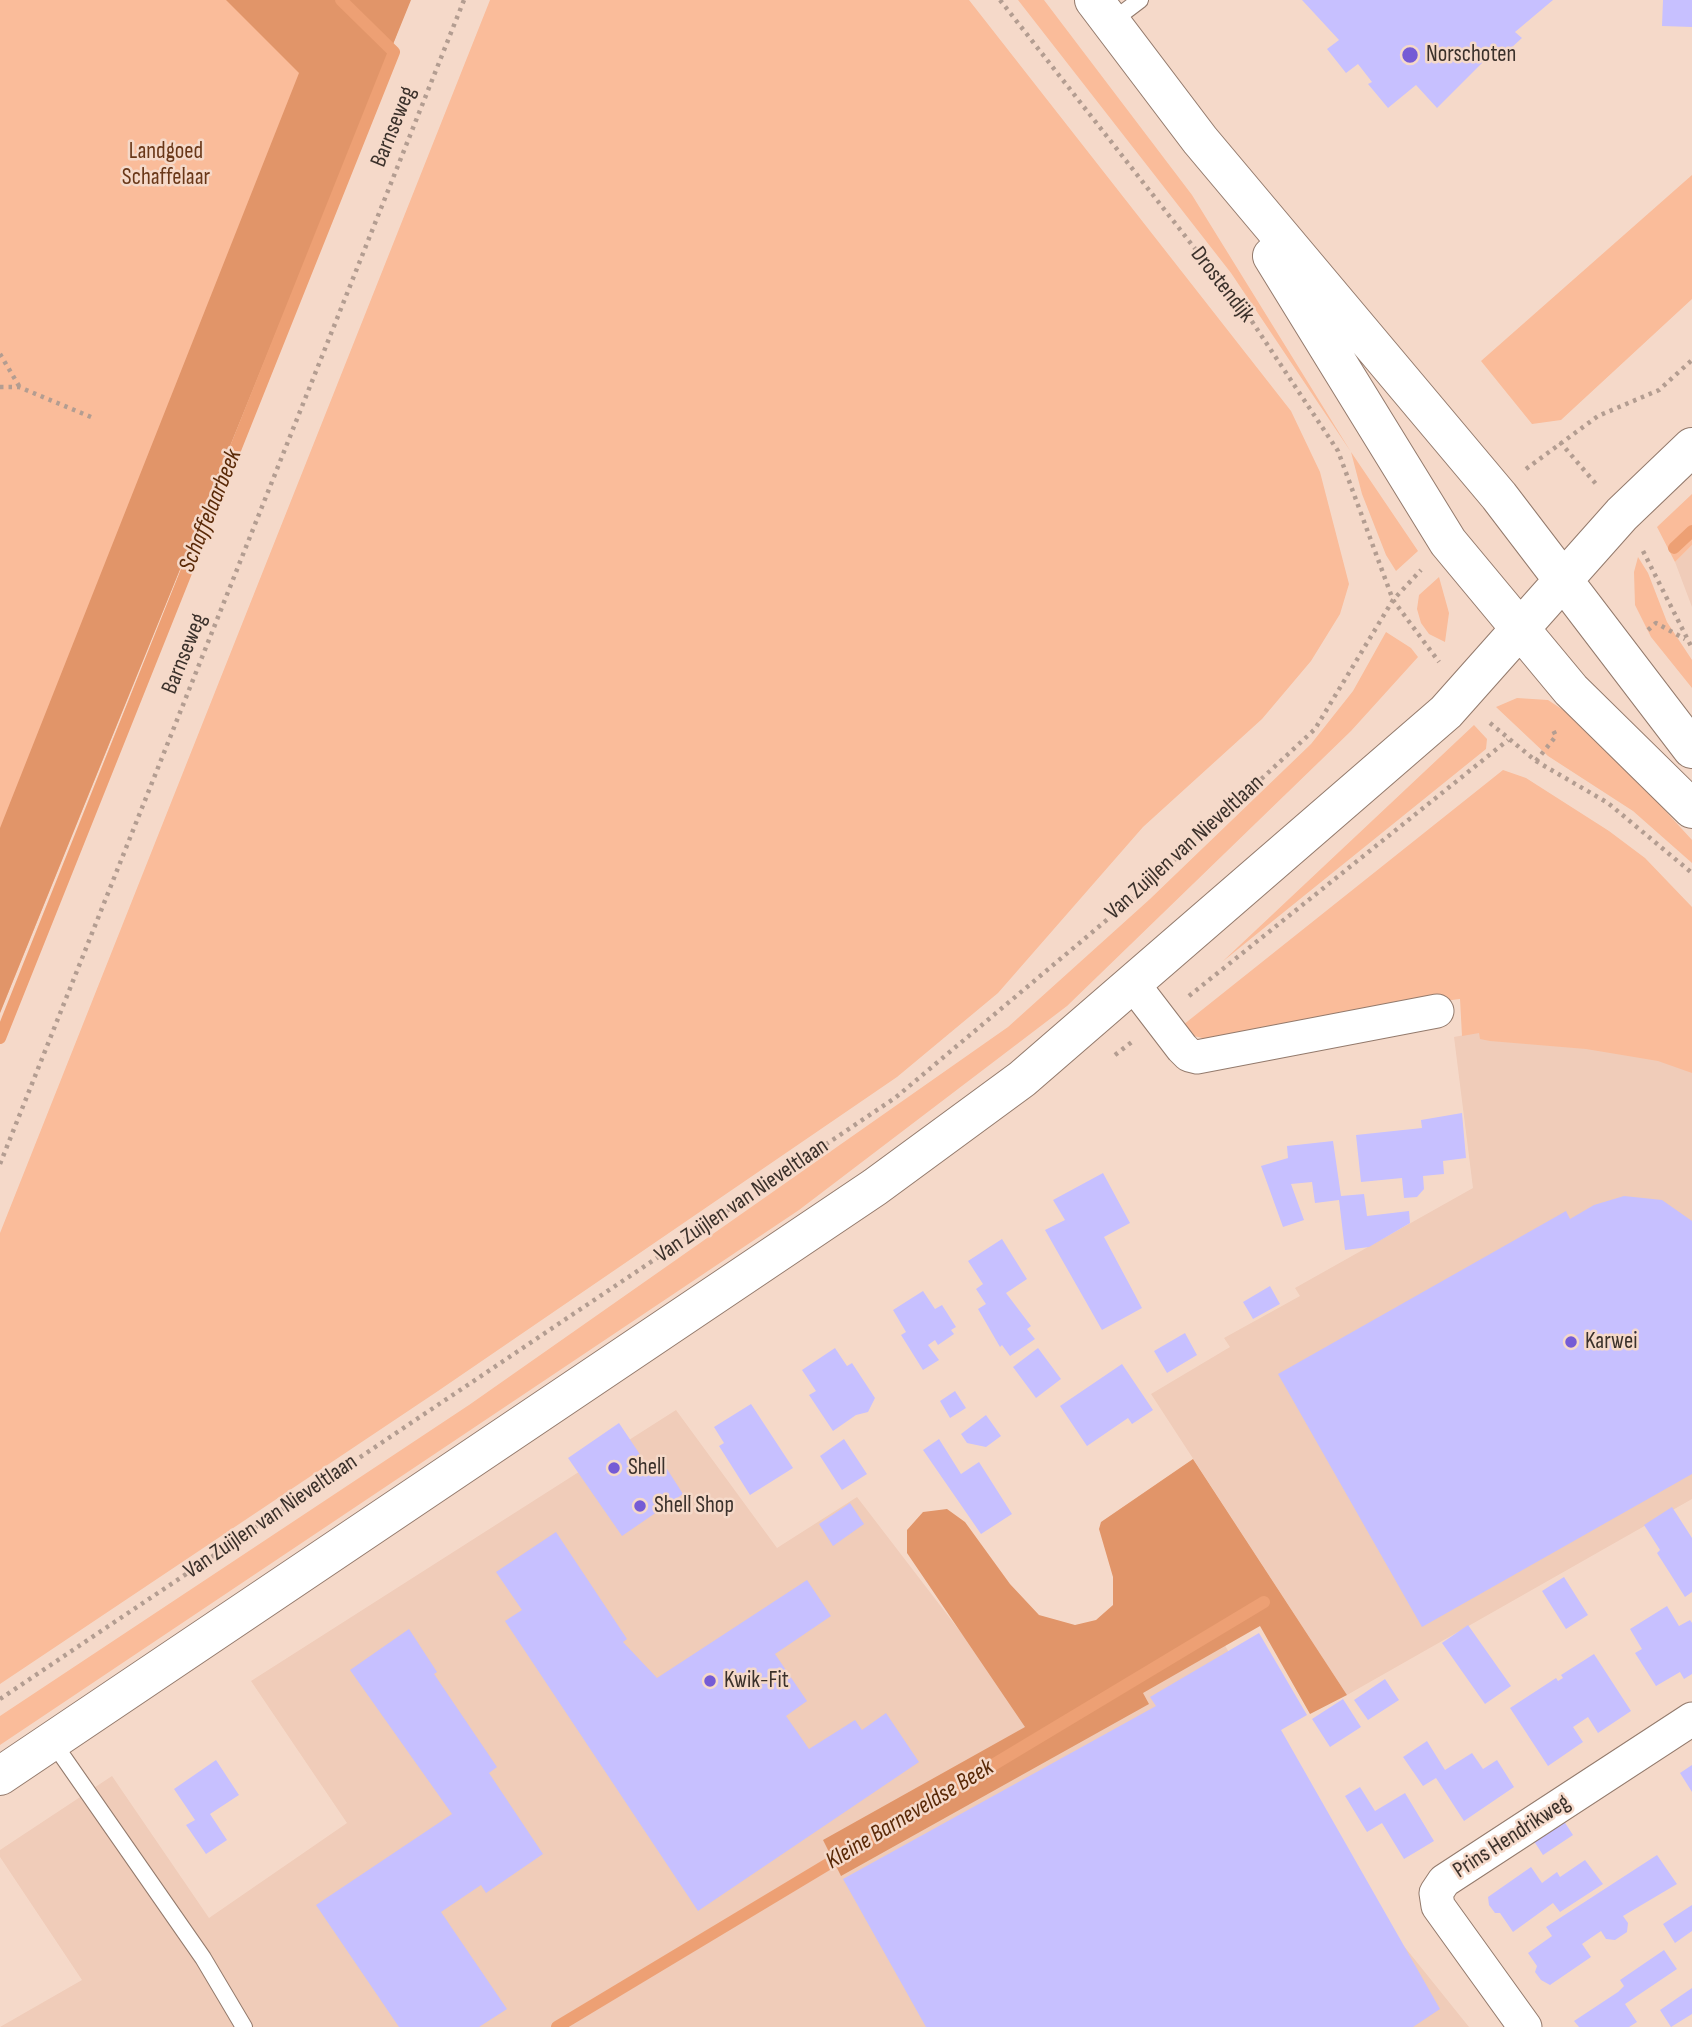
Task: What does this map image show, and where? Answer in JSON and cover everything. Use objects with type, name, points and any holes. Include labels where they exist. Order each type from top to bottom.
[{"type":"main road","points":[[1115,7],[1448,542],[1571,690],[1692,809]]},
{"type":"main road","points":[[1200,140],[1499,496],[1692,749]]},
{"type":"main road","points":[[0,1776],[875,1187],[1022,1079],[1446,712],[1622,514],[1692,447]]},
{"type":"street","points":[[1133,984],[1182,1048],[1189,1055],[1197,1057],[1437,1012]]},
{"type":"street","name":"Prins Hendrikweg","points":[[1525,2027],[1438,1906],[1436,1893],[1444,1881],[1692,1719]]},
{"type":"lane","points":[[52,1741],[203,1958],[244,2027]]},
{"type":"path","name":"Barnseweg","points":[[0,1164],[464,0]]},
{"type":"path","name":"Drostendijk","points":[[1000,0],[1251,320],[1338,451],[1393,600]]},
{"type":"path","points":[[0,354],[19,387]]},
{"type":"path","points":[[1560,442],[1598,416],[1659,390],[1692,360]]},
{"type":"path","points":[[0,387],[19,387],[91,417]]},
{"type":"path","name":"Van Zuijlen van Nieveltlaan","points":[[0,1699],[895,1098],[1140,892],[1315,729],[1393,600]]},
{"type":"path","points":[[1508,740],[1536,761],[1608,803],[1692,873]]},
{"type":"shaded area","points":[[226,0],[411,0],[0,1013],[0,828],[299,73]]},
{"type":"shaded area","points":[[1692,545],[1692,607],[1675,562]]},
{"type":"shaded area","points":[[1480,1032],[1621,1048],[1692,1069],[1692,1499],[1347,1695],[1151,1394],[1230,1347],[1224,1338],[1300,1296],[1295,1288],[1473,1188],[1454,1037]]},
{"type":"shaded area","points":[[676,1410],[777,1548],[857,1497],[1045,1742],[1221,1638],[1358,1889],[1469,2027],[0,2027],[82,1980],[0,1857],[0,1850],[112,1776],[209,1918],[347,1823],[251,1681]]},
{"type":"shaded area","points":[[1193,1459],[1347,1695],[1310,1714],[1260,1626],[1143,1693],[1149,1704],[841,1876],[823,1840],[1025,1727],[907,1553],[907,1530],[923,1512],[947,1509],[965,1522],[1010,1584],[1039,1615],[1075,1625],[1096,1620],[1113,1605],[1113,1577],[1099,1529],[1101,1522]]},
{"type":"green space","name":"Landgoed Schaffelaar","points":[[0,0],[363,0],[397,34],[0,1013]]},
{"type":"green space","points":[[490,0],[969,0],[1291,411],[1320,472],[1349,584],[1340,614],[1311,661],[1262,719],[1143,827],[998,993],[897,1077],[438,1391],[0,1684],[0,1233]]},
{"type":"green space","points":[[1018,0],[1044,0],[1192,195],[1351,452],[1231,273]]},
{"type":"green space","points":[[1692,175],[1692,299],[1561,420],[1532,424],[1481,361]]},
{"type":"green space","points":[[1351,452],[1418,551],[1396,571],[1386,555],[1362,494]]},
{"type":"green space","points":[[1692,494],[1692,545],[1675,562],[1657,527]]},
{"type":"green space","points":[[1638,557],[1648,573],[1667,622],[1692,660],[1692,688],[1651,637],[1635,605],[1634,572]]},
{"type":"green space","points":[[1439,577],[1449,613],[1445,642],[1429,634],[1421,623],[1417,609],[1419,595]]},
{"type":"green space","points":[[1386,632],[1411,648],[1418,657],[1351,731],[1067,1006],[799,1210],[0,1745],[0,1716],[469,1405],[1008,1027],[1150,899],[1311,744],[1353,691]]},
{"type":"green space","points":[[1517,698],[1548,700],[1589,727],[1692,840],[1692,863],[1633,811],[1548,756],[1496,707]]},
{"type":"green space","points":[[1474,725],[1487,739],[1486,749],[1222,962]]},
{"type":"green space","points":[[1503,770],[1526,778],[1609,831],[1645,858],[1692,907],[1692,1073],[1658,1061],[1586,1049],[1490,1041],[1480,1039],[1479,1033],[1462,1036],[1460,999],[1331,1015],[1206,1039],[1194,1036],[1183,1025]]},
{"type":"building","name":"Norschoten","points":[[1302,0],[1553,0],[1515,32],[1522,38],[1499,59],[1493,52],[1437,108],[1416,85],[1388,108],[1368,84],[1372,82],[1358,64],[1346,73],[1327,49],[1339,40]]},
{"type":"building","points":[[1663,0],[1692,0],[1692,27],[1662,26]]},
{"type":"building","points":[[1462,1113],[1466,1158],[1443,1161],[1444,1174],[1423,1176],[1424,1189],[1417,1197],[1404,1198],[1402,1178],[1361,1182],[1356,1135],[1422,1128],[1421,1120]]},
{"type":"building","points":[[1333,1141],[1341,1196],[1364,1194],[1367,1216],[1409,1211],[1410,1223],[1369,1247],[1345,1250],[1339,1200],[1315,1203],[1312,1182],[1291,1184],[1304,1220],[1283,1227],[1261,1166],[1288,1158],[1287,1146]]},
{"type":"building","points":[[1103,1173],[1130,1223],[1104,1237],[1142,1308],[1102,1330],[1045,1230],[1065,1220],[1053,1200]]},
{"type":"building","points":[[1624,1196],[1662,1200],[1692,1221],[1692,1474],[1422,1627],[1278,1374],[1566,1211],[1570,1219],[1594,1205]]},
{"type":"building","points":[[1002,1239],[1027,1279],[1006,1293],[1031,1326],[1027,1329],[1035,1339],[1010,1356],[1002,1345],[1000,1347],[978,1309],[986,1304],[976,1289],[983,1284],[968,1261]]},
{"type":"building","points":[[1270,1286],[1280,1304],[1253,1319],[1243,1302]]},
{"type":"building","points":[[923,1291],[935,1309],[942,1305],[956,1327],[951,1330],[954,1334],[938,1345],[935,1340],[928,1345],[939,1360],[923,1370],[901,1335],[906,1332],[893,1310]]},
{"type":"building","points":[[1185,1333],[1197,1355],[1167,1373],[1154,1351]]},
{"type":"building","points":[[835,1348],[847,1366],[852,1363],[875,1398],[868,1412],[856,1415],[833,1431],[809,1395],[816,1391],[802,1370]]},
{"type":"building","points":[[1038,1348],[1061,1379],[1036,1398],[1013,1367]]},
{"type":"building","points":[[1122,1364],[1153,1410],[1132,1424],[1128,1418],[1087,1446],[1060,1406]]},
{"type":"building","points":[[955,1391],[966,1408],[950,1418],[940,1401]]},
{"type":"building","points":[[751,1404],[793,1468],[750,1495],[719,1446],[724,1443],[714,1427]]},
{"type":"building","points":[[986,1415],[1001,1436],[986,1447],[967,1443],[961,1434]]},
{"type":"building","points":[[619,1423],[655,1477],[667,1469],[683,1494],[622,1536],[568,1458]]},
{"type":"building","points":[[844,1439],[867,1474],[842,1490],[820,1456]]},
{"type":"building","points":[[939,1439],[961,1474],[979,1462],[1012,1514],[981,1534],[923,1450]]},
{"type":"building","points":[[850,1503],[864,1524],[833,1546],[819,1524]]},
{"type":"building","points":[[1672,1507],[1692,1538],[1692,1592],[1685,1597],[1657,1553],[1660,1550],[1644,1525]]},
{"type":"building","points":[[556,1532],[627,1639],[623,1642],[657,1678],[807,1580],[831,1616],[775,1654],[807,1701],[786,1716],[809,1749],[855,1720],[862,1730],[886,1713],[919,1762],[698,1911],[505,1621],[522,1610],[496,1572]]},
{"type":"building","points":[[1564,1577],[1588,1615],[1566,1629],[1542,1591]]},
{"type":"building","points":[[1667,1606],[1679,1626],[1690,1620],[1692,1623],[1692,1674],[1684,1679],[1680,1672],[1656,1686],[1635,1653],[1642,1649],[1630,1629]]},
{"type":"building","points":[[1468,1625],[1511,1686],[1485,1704],[1442,1643]]},
{"type":"building","points":[[409,1629],[437,1672],[434,1674],[497,1767],[489,1773],[543,1854],[486,1893],[481,1885],[441,1912],[507,2009],[479,2027],[399,2027],[316,1905],[452,1814],[350,1670]]},
{"type":"building","points":[[1259,1633],[1307,1715],[1281,1730],[1440,2009],[1413,2027],[926,2027],[843,1879],[1156,1706],[1150,1697]]},
{"type":"building","points":[[1594,1654],[1631,1711],[1598,1733],[1588,1717],[1573,1727],[1583,1742],[1548,1766],[1510,1708],[1556,1678],[1558,1681],[1563,1678],[1561,1675]]},
{"type":"building","points":[[1385,1679],[1399,1700],[1368,1720],[1354,1700]]},
{"type":"building","points":[[1343,1699],[1361,1727],[1330,1747],[1312,1719]]},
{"type":"building","points":[[1427,1741],[1445,1770],[1472,1753],[1483,1769],[1497,1760],[1514,1787],[1464,1821],[1436,1778],[1423,1786],[1403,1757]]},
{"type":"building","points":[[216,1760],[239,1795],[210,1814],[227,1840],[206,1854],[186,1825],[195,1820],[174,1789]]},
{"type":"building","points":[[1692,1765],[1692,1792],[1680,1773]]},
{"type":"building","points":[[1360,1787],[1375,1811],[1405,1793],[1434,1841],[1404,1859],[1382,1823],[1367,1832],[1345,1796]]},
{"type":"building","points":[[1560,1815],[1573,1835],[1543,1855],[1530,1835]]},
{"type":"building","points":[[1657,1855],[1677,1884],[1623,1916],[1628,1923],[1627,1932],[1615,1940],[1606,1939],[1601,1931],[1582,1944],[1591,1957],[1550,1985],[1541,1980],[1535,1972],[1537,1966],[1528,1953],[1552,1936],[1546,1927]]},
{"type":"building","points":[[1585,1860],[1603,1884],[1560,1912],[1553,1903],[1513,1932],[1500,1913],[1495,1913],[1489,1905],[1488,1897],[1531,1867],[1542,1883],[1557,1872],[1560,1877]]},
{"type":"building","points":[[1692,1905],[1692,1931],[1675,1943],[1663,1924]]},
{"type":"building","points":[[1664,1950],[1677,1969],[1625,2004],[1637,2022],[1629,2027],[1579,2027],[1574,2021],[1618,1992],[1624,1986],[1620,1980]]},
{"type":"building","points":[[1692,1988],[1692,2014],[1671,2027],[1660,2010]]},
{"type":"waterway","name":"Schaffelaarbeek","points":[[0,1038],[394,52],[341,0]]},
{"type":"waterway","points":[[1674,548],[1692,531]]},
{"type":"waterway","name":"Kleine Barneveldse Beek","points":[[557,2027],[1264,1602]]},
{"type":"place","name":"Norschoten","points":[[1410,55]]},
{"type":"place","name":"Karwei","points":[[1571,1342]]},
{"type":"place","name":"Shell","points":[[614,1468]]},
{"type":"place","name":"Shell Shop","points":[[640,1506]]},
{"type":"place","name":"Kwik-Fit","points":[[710,1681]]}]
